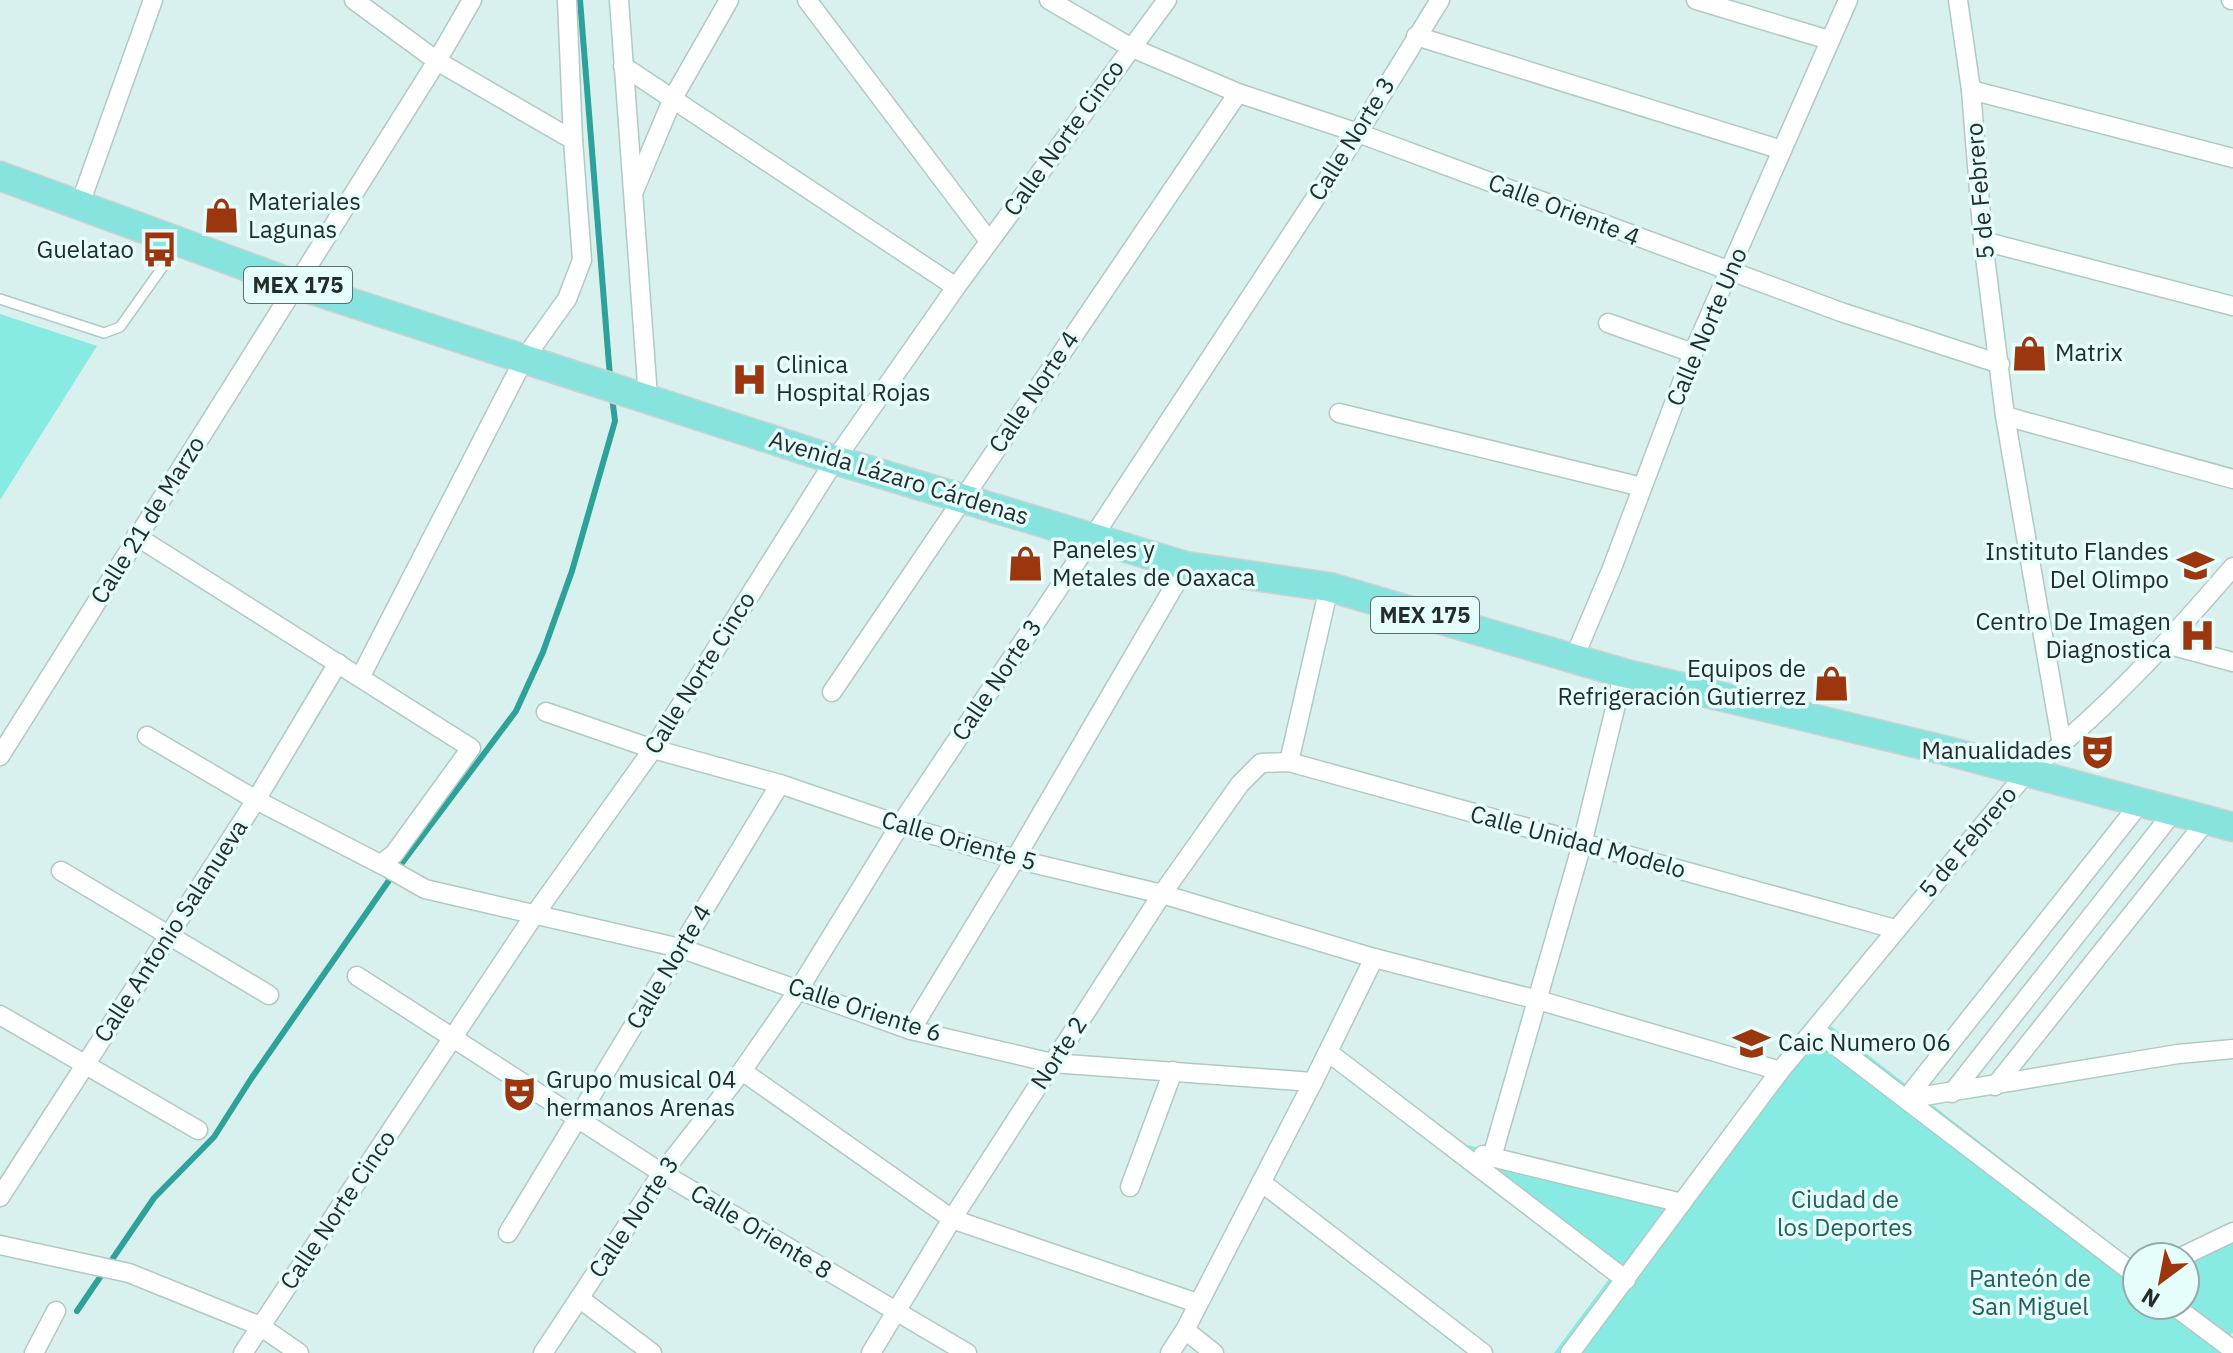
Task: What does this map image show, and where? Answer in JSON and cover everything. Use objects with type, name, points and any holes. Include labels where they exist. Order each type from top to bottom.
[{"type":"main road","name":"Avenida Lázaro Cárdenas","points":[[0,176],[297,285],[835,460],[1186,566],[1329,587],[1623,673],[2027,772],[2220,823]]},
{"type":"street","points":[[80,204],[153,0]]},
{"type":"street","points":[[354,0],[437,61],[573,140]]},
{"type":"street","name":"Calle 21 de Marzo","points":[[0,756],[437,61],[472,0]]},
{"type":"street","points":[[361,676],[524,359],[567,299],[582,260],[567,0]]},
{"type":"street","points":[[619,0],[633,193],[623,390]]},
{"type":"street","points":[[633,193],[673,98],[729,0]]},
{"type":"street","points":[[807,0],[989,241]]},
{"type":"street","name":"Calle Oriente 4","points":[[1049,0],[1130,47],[1238,93],[1358,133],[1730,272],[2000,364]]},
{"type":"street","name":"Calle Norte Cinco","points":[[243,1353],[535,914],[653,749],[835,460],[989,241],[1167,0]]},
{"type":"street","points":[[1416,0],[1437,4]]},
{"type":"street","points":[[1696,0],[1829,40]]},
{"type":"street","name":"Calle Norte Uno","points":[[1574,658],[1693,353],[1848,0]]},
{"type":"street","name":"5 de Febrero","points":[[1570,1353],[1780,1071],[2027,772],[2062,745],[2005,416],[1983,241],[1971,90],[1958,0]]},
{"type":"street","name":"Calle Norte 3","points":[[543,1353],[662,1173],[742,1071],[799,989],[900,825],[1358,133],[1437,4]]},
{"type":"street","points":[[1416,36],[1782,150]]},
{"type":"street","points":[[623,66],[956,287]]},
{"type":"street","points":[[1971,90],[2233,158]]},
{"type":"street","name":"Calle Norte 4","points":[[832,692],[1238,93]]},
{"type":"street","points":[[1983,241],[2233,306]]},
{"type":"street","points":[[1608,323],[1693,353]]},
{"type":"street","points":[[1339,413],[1642,487]]},
{"type":"street","points":[[2005,416],[2233,479]]},
{"type":"street","points":[[136,536],[471,748],[384,866]]},
{"type":"street","points":[[911,1030],[1186,566]]},
{"type":"street","points":[[2062,745],[2166,644],[2233,567]]},
{"type":"street","points":[[1289,762],[1329,587]]},
{"type":"street","points":[[2166,644],[2233,662]]},
{"type":"street","name":"Calle Antonio Salanueva","points":[[0,1197],[256,800],[338,663]]},
{"type":"street","points":[[1492,1157],[1582,844],[1621,684]]},
{"type":"street","name":"Calle Oriente 5","points":[[546,712],[653,749],[780,784],[900,825],[1015,859],[1162,894],[1374,958],[1538,1000],[1780,1071]]},
{"type":"street","name":"Calle Oriente 6","points":[[147,736],[256,800],[418,886],[680,948],[911,1030],[1052,1063],[1313,1082]]},
{"type":"street","name":"Calle Unidad Modelo","points":[[1261,763],[1289,762],[1895,929]]},
{"type":"street","name":"Norte 2","points":[[871,1353],[952,1219],[1162,894],[1240,784],[1261,763]]},
{"type":"street","name":"Calle Norte 4","points":[[508,1233],[780,784]]},
{"type":"street","points":[[1906,1099],[2141,802]]},
{"type":"street","points":[[1952,1093],[2174,811]]},
{"type":"street","points":[[1995,1086],[2220,823]]},
{"type":"street","points":[[61,871],[269,995]]},
{"type":"street","points":[[1170,1353],[1185,1330],[1374,958]]},
{"type":"street","name":"Calle Oriente 8","points":[[357,976],[662,1173],[967,1353]]},
{"type":"street","points":[[0,1015],[198,1130]]},
{"type":"street","points":[[1815,1030],[2121,1264]]},
{"type":"street","points":[[1906,1099],[2178,1054],[2233,1049]]},
{"type":"street","points":[[1328,1052],[1626,1280]]},
{"type":"street","points":[[742,1071],[952,1219],[1197,1303]]},
{"type":"street","points":[[1130,1187],[1173,1071]]},
{"type":"street","points":[[1459,1151],[1682,1203]]},
{"type":"street","points":[[1261,1182],[1483,1353]]},
{"type":"street","points":[[2201,1247],[2233,1232]]},
{"type":"street","points":[[0,1245],[129,1273],[260,1326],[299,1353]]},
{"type":"street","points":[[579,1298],[652,1353]]},
{"type":"street","points":[[34,1353],[56,1311]]},
{"type":"street","points":[[2194,1321],[2233,1350]]},
{"type":"street","points":[[1185,1330],[1214,1353]]},
{"type":"lane","points":[[0,299],[104,333],[112,332],[120,327],[181,241]]},
{"type":"green space","points":[[0,314],[97,346],[0,500]]},
{"type":"green space","name":"Ciudad de los Deportes","points":[[1818,1016],[2121,1252],[2121,1321],[2201,1321],[2201,1241],[2233,1226],[2233,1333],[2229,1335],[2233,1338],[2233,1353],[1554,1353],[1609,1279],[1454,1142],[1682,1194]]},
{"type":"waterway","points":[[580,0],[610,377]]},
{"type":"waterway","points":[[77,1311],[154,1198],[214,1137],[390,879],[516,711],[543,652],[572,571],[615,421],[612,397]]},
{"type":"place","name":"Materiales Lagunas","points":[[222,216]]},
{"type":"place","name":"Guelatao","points":[[160,250]]},
{"type":"place","name":"Matrix","points":[[2029,353]]},
{"type":"place","name":"Clinica Hospital Rojas","points":[[750,379]]},
{"type":"place","name":"Paneles y Metales de Oaxaca","points":[[1026,564]]},
{"type":"place","name":"Instituto Flandes Del Olimpo","points":[[2195,566]]},
{"type":"place","name":"Centro De Imagen Diagnostica","points":[[2197,636]]},
{"type":"place","name":"Equipos de Refrigeración Gutierrez","points":[[1832,683]]},
{"type":"place","name":"Manualidades","points":[[2098,751]]},
{"type":"place","name":"Caic Numero 06","points":[[1752,1043]]},
{"type":"place","name":"Grupo musical 04 hermanos Arenas","points":[[520,1094]]},
{"type":"park label","name":"Panteón de San Miguel","points":[[2030,1293]]}]
